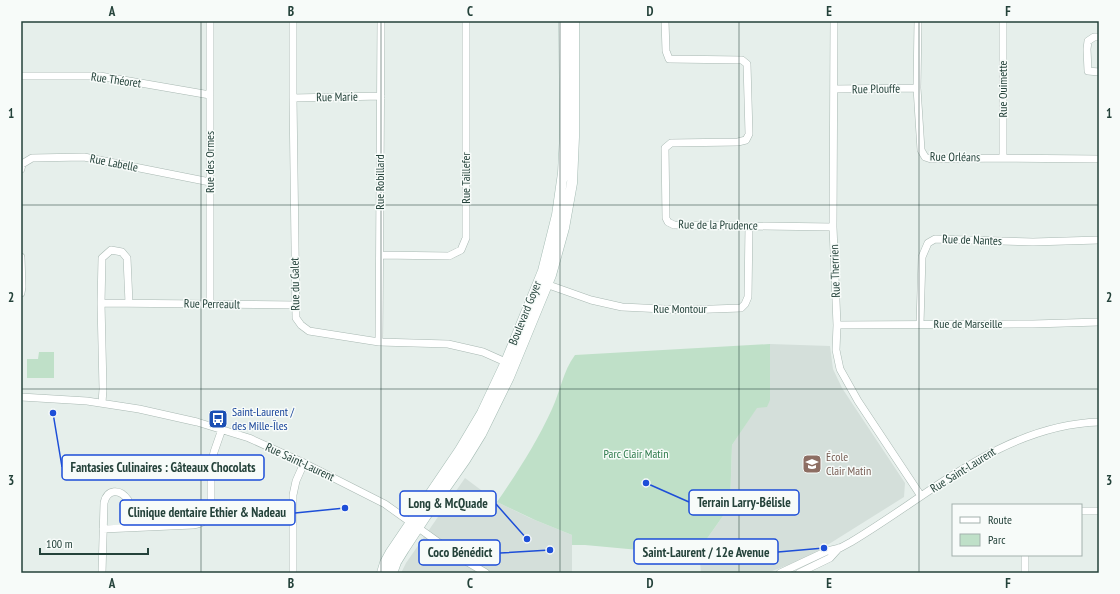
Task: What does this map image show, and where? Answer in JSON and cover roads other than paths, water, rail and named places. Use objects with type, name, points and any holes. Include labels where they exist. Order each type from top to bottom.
[{"type":"street","name":"Rue des Ormes","points":[[210,21],[210,304]]},
{"type":"street","name":"Rue du Galet","points":[[293,21],[296,318],[308,331],[379,342],[448,344],[484,352],[510,363]]},
{"type":"street","name":"Rue Robillard","points":[[379,342],[381,21]]},
{"type":"street","name":"Rue Taillefer","points":[[380,255],[449,256],[462,250],[466,238],[466,21]]},
{"type":"street","name":"Boulevard Goyer","points":[[543,283],[547,258],[558,214],[563,173],[565,134],[564,21]]},
{"type":"street","name":"Boulevard Goyer","points":[[382,573],[388,556],[415,525],[458,470],[481,434],[500,397],[510,363],[543,283],[554,265],[564,228],[572,183],[574,137],[574,21]]},
{"type":"street","name":"Rue de la Prudence","points":[[664,21],[666,51],[669,59],[742,60],[748,64],[749,134],[746,140],[738,142],[672,143],[665,148],[666,218],[668,222],[674,225],[833,227]]},
{"type":"street","name":"Rue Therrien","points":[[834,21],[833,227],[837,325],[836,350],[840,369],[858,401],[921,496]]},
{"type":"street","name":"Rue Orléans","points":[[918,21],[917,88],[921,150],[925,157],[931,159],[1099,159]]},
{"type":"street","name":"Rue Ouimette","points":[[1003,21],[1003,158]]},
{"type":"street","points":[[1099,37],[1094,37],[1088,41],[1087,49],[1088,71],[1099,72]]},
{"type":"street","name":"Rue Théoret","points":[[21,76],[100,76],[210,95]]},
{"type":"street","name":"Rue Plouffe","points":[[834,89],[917,88]]},
{"type":"street","name":"Rue Marie","points":[[293,98],[381,96]]},
{"type":"street","name":"Rue Labelle","points":[[21,169],[22,164],[32,158],[84,157],[210,182]]},
{"type":"street","name":"Rue Montour","points":[[543,283],[591,300],[622,308],[685,310],[741,308],[746,304],[748,297],[749,226]]},
{"type":"street","name":"Rue de Nantes","points":[[920,324],[922,256],[928,243],[935,239],[1033,242],[1099,240]]},
{"type":"street","points":[[102,403],[102,258],[111,250],[122,252],[127,258],[129,303]]},
{"type":"street","points":[[21,257],[21,294]]},
{"type":"street","name":"Rue Perreault","points":[[102,303],[296,305]]},
{"type":"street","name":"Rue de Marseille","points":[[837,325],[1033,324],[1099,322]]},
{"type":"street","name":"Rue Saint-Laurent","points":[[21,397],[102,403],[139,408],[172,415],[222,429],[259,442],[304,463],[398,512],[464,560],[486,573]]},
{"type":"street","name":"Rue Saint-Laurent","points":[[780,573],[815,570],[840,548],[973,463],[1008,444],[1038,432],[1081,423],[1099,422]]},
{"type":"street","points":[[103,529],[198,525],[206,520],[211,511],[212,459],[222,429]]},
{"type":"street","points":[[293,573],[293,495],[295,485],[304,463]]},
{"type":"street","points":[[102,573],[105,499],[109,493],[116,491],[123,494],[128,500],[129,528]]},
{"type":"street","points":[[1082,511],[1099,511]]},
{"type":"street","name":"Boulevard Goyer","points":[[392,573],[415,525]]},
{"type":"street","name":"Rue Saint-Laurent","points":[[798,571],[810,559],[827,551],[840,548]]},
{"type":"street","points":[[1025,573],[1026,556]]},
{"type":"street","points":[[810,559],[815,570]]},
{"type":"place","name":"Fantasies Culinaires : Gâteaux Chocolats","points":[[53,413]]},
{"type":"place","name":"Saint-Laurent / des Mille-Îles","points":[[218,419]]},
{"type":"place","name":"École Clair Matin","points":[[812,464]]},
{"type":"place","name":"Terrain Larry-Bélisle","points":[[646,483]]},
{"type":"place","name":"Clinique dentaire Ethier & Nadeau","points":[[345,508]]},
{"type":"place","name":"Long & McQuade","points":[[527,539]]},
{"type":"place","name":"Saint-Laurent / 12e Avenue","points":[[824,548]]},
{"type":"place","name":"Coco Bénédict","points":[[550,550]]},
{"type":"park label","name":"Parc Clair Matin","points":[[636,454]]}]
